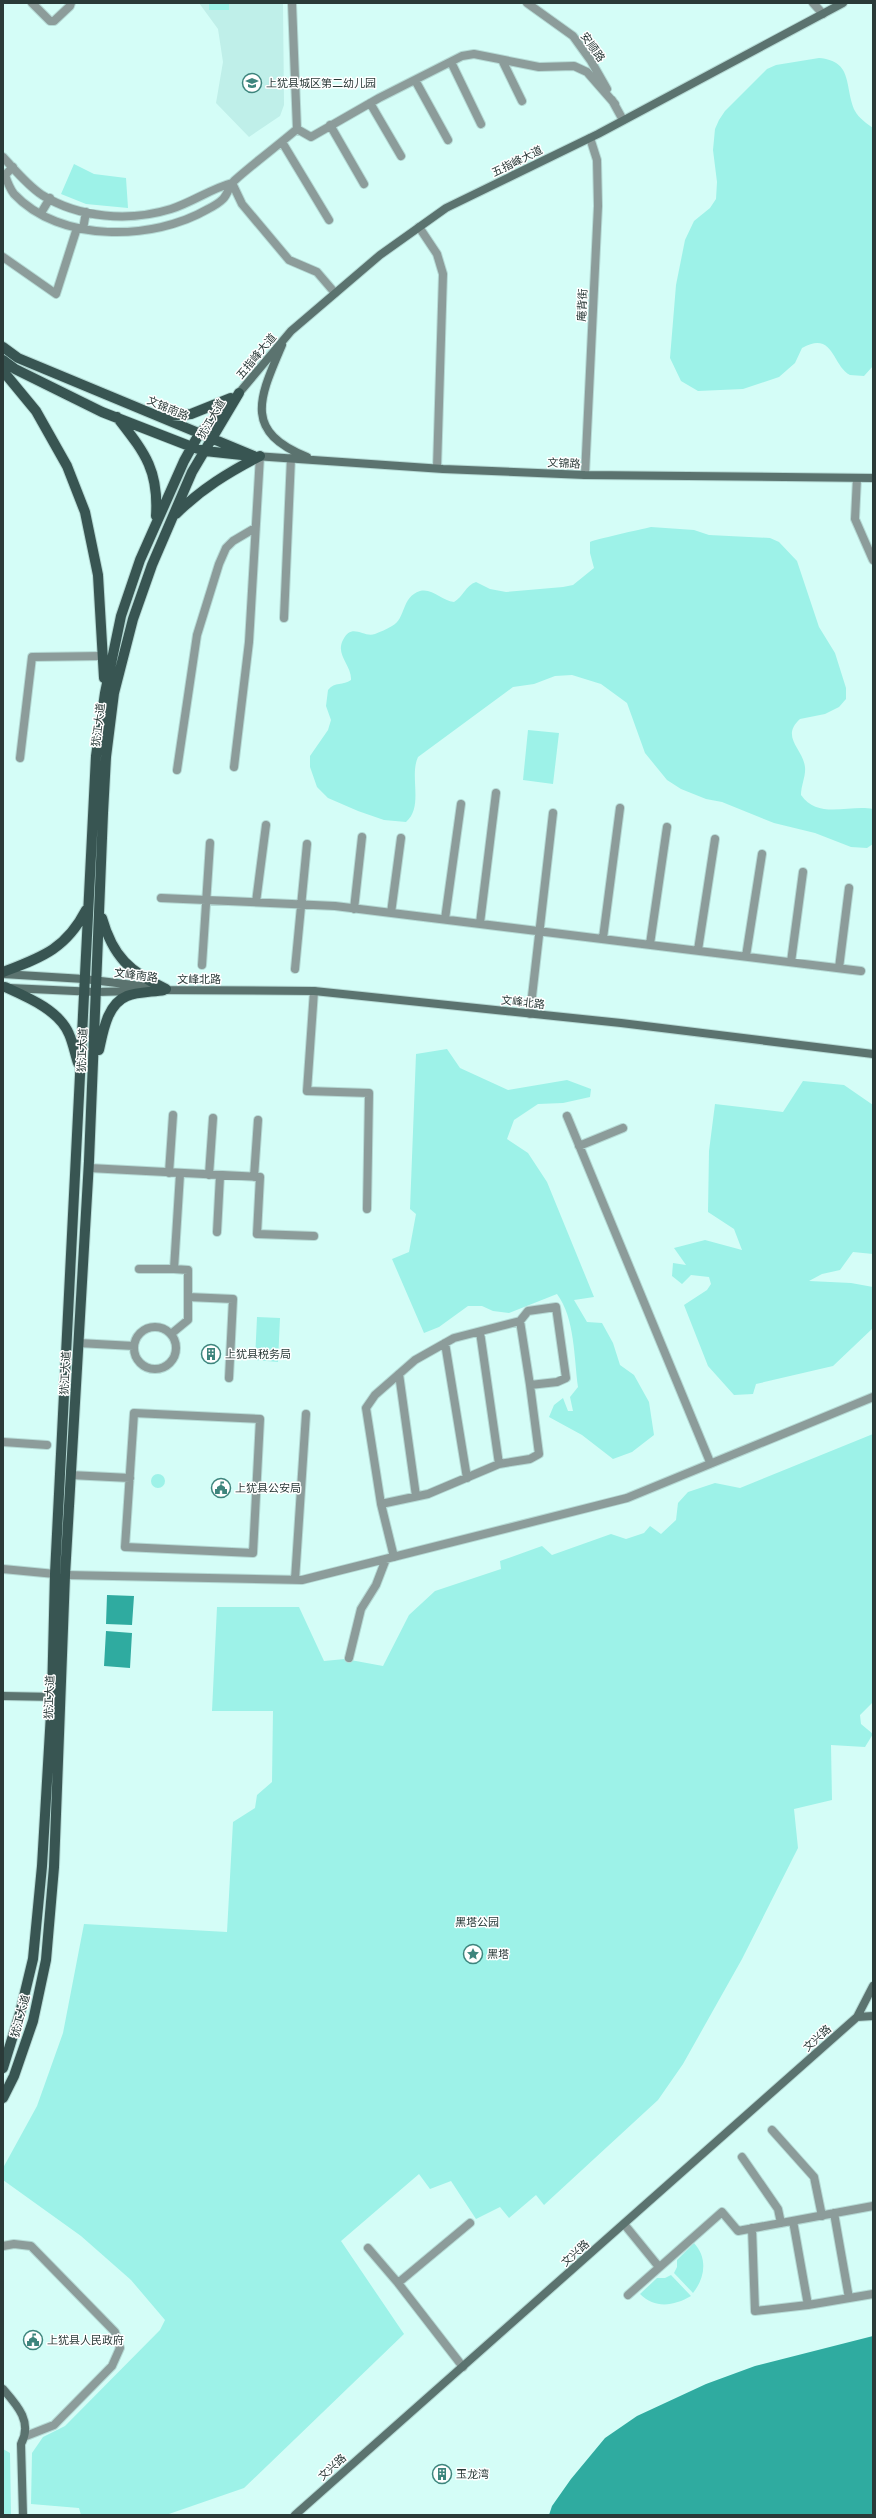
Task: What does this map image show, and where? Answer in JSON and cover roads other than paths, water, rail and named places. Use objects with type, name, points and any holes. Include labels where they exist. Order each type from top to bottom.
[{"type":"main road","name":"五指峰大道","points":[[239,393],[286,337],[335,293],[380,255],[446,208],[590,138],[843,3]]},
{"type":"main road","points":[[286,337],[265,385],[261,403],[264,421],[274,438],[287,449],[316,460]]},
{"type":"main road","name":"文锦南路","points":[[3,347],[18,358],[158,417],[257,456]]},
{"type":"main road","points":[[3,360],[15,369],[117,417],[192,447],[205,451],[257,456]]},
{"type":"main road","points":[[3,371],[36,412],[67,466],[85,512],[98,575],[105,693]]},
{"type":"main road","points":[[158,417],[191,414],[220,404],[239,393]]},
{"type":"main road","name":"犹江大道","points":[[3,2098],[14,2076],[33,2021],[46,1960],[54,1867],[60,1575],[84,979],[96,756],[105,693],[121,616],[140,560],[180,468],[192,447],[200,434],[239,393]]},
{"type":"main road","name":"犹江大道","points":[[60,1575],[70,1475],[89,1168],[106,757],[114,694],[133,619],[152,565],[192,472],[239,393]]},
{"type":"main road","points":[[117,417],[140,446],[150,466],[156,485],[156,524]]},
{"type":"main road","name":"文锦路","points":[[257,456],[437,468],[585,475],[873,478]]},
{"type":"main road","points":[[172,518],[197,493],[257,456]]},
{"type":"main road","points":[[3,973],[46,956],[77,927],[88,906]]},
{"type":"main road","points":[[100,908],[108,940],[127,966],[139,976],[167,990]]},
{"type":"main road","name":"文峰南路","points":[[3,973],[84,979],[167,990]]},
{"type":"main road","points":[[4,987],[27,997],[58,1018],[69,1033],[80,1072]]},
{"type":"main road","name":"文峰南路","points":[[4,987],[84,992],[167,990]]},
{"type":"main road","points":[[93,1076],[102,1034],[116,1004],[127,996],[167,990]]},
{"type":"main road","name":"文峰北路","points":[[167,990],[314,991],[530,1014],[873,1054]]},
{"type":"main road","points":[[3,1696],[57,1697]]},
{"type":"main road","name":"犹江大道","points":[[3,2068],[20,2013],[33,1959],[57,1697]]},
{"type":"main road","points":[[857,2017],[873,1986]]},
{"type":"main road","points":[[857,2017],[873,2016]]},
{"type":"main road","name":"文兴路","points":[[296,2515],[857,2017]]},
{"type":"main road","points":[[3,2389],[21,2409],[25,2419],[26,2436],[21,2444],[23,2515]]},
{"type":"street","points":[[32,3],[50,21],[60,16],[71,3]]},
{"type":"street","points":[[292,3],[297,129]]},
{"type":"street","name":"安顺路","points":[[526,3],[573,36],[591,61],[623,120]]},
{"type":"street","points":[[814,3],[823,14]]},
{"type":"street","points":[[297,129],[311,137],[370,103],[462,56],[474,54],[503,62],[539,67],[574,66],[587,72],[615,104]]},
{"type":"street","points":[[451,62],[481,124]]},
{"type":"street","points":[[503,62],[522,101]]},
{"type":"street","points":[[415,80],[448,140]]},
{"type":"street","points":[[370,103],[402,156]]},
{"type":"street","points":[[330,125],[364,184]]},
{"type":"street","points":[[13,167],[4,175],[13,193],[42,213],[80,228],[116,232],[139,231],[175,223],[199,214],[223,200],[232,183],[297,129]]},
{"type":"street","name":"庵背街","points":[[585,475],[598,206],[597,160],[590,138]]},
{"type":"street","points":[[282,142],[329,220]]},
{"type":"street","points":[[3,156],[26,182],[50,198],[86,212],[106,216],[149,214],[193,200],[215,188],[232,183]]},
{"type":"street","points":[[232,183],[242,204],[289,260],[317,272],[335,293]]},
{"type":"street","points":[[42,213],[50,198]]},
{"type":"street","points":[[193,200],[199,214]]},
{"type":"street","points":[[3,257],[56,294],[86,212]]},
{"type":"street","points":[[419,227],[437,254],[444,274],[437,468]]},
{"type":"street","points":[[234,767],[249,642],[256,528],[257,456]]},
{"type":"street","points":[[284,618],[291,458]]},
{"type":"street","points":[[857,478],[855,519],[873,560]]},
{"type":"street","points":[[177,770],[197,635],[219,564],[226,548],[233,541],[256,528]]},
{"type":"street","points":[[20,758],[32,657],[103,656]]},
{"type":"street","points":[[480,923],[496,793]]},
{"type":"street","points":[[445,919],[461,804]]},
{"type":"street","points":[[603,938],[620,808]]},
{"type":"street","points":[[530,1014],[538,930],[553,813]]},
{"type":"street","points":[[256,902],[266,825]]},
{"type":"street","points":[[650,944],[667,827]]},
{"type":"street","points":[[354,909],[362,836]]},
{"type":"street","points":[[391,913],[401,838]]},
{"type":"street","points":[[698,950],[715,839]]},
{"type":"street","points":[[202,965],[205,900],[210,843]]},
{"type":"street","points":[[295,969],[306,844]]},
{"type":"street","points":[[746,956],[762,854]]},
{"type":"street","points":[[791,962],[803,872]]},
{"type":"street","points":[[839,968],[849,888]]},
{"type":"street","points":[[161,898],[256,902],[354,909],[538,930],[860,971]]},
{"type":"street","points":[[314,991],[307,1091],[369,1093],[367,1209]]},
{"type":"street","points":[[169,1173],[173,1115]]},
{"type":"street","points":[[567,1116],[710,1462]]},
{"type":"street","points":[[210,1175],[213,1118]]},
{"type":"street","points":[[254,1177],[258,1120]]},
{"type":"street","points":[[579,1146],[623,1128]]},
{"type":"street","points":[[89,1168],[260,1178],[258,1234],[314,1236]]},
{"type":"street","points":[[174,1269],[180,1174]]},
{"type":"street","points":[[217,1232],[220,1176]]},
{"type":"street","points":[[139,1269],[188,1270],[188,1320],[170,1334]]},
{"type":"street","points":[[188,1297],[232,1299],[229,1378]]},
{"type":"street","points":[[349,1658],[361,1609],[390,1558],[366,1408],[375,1395],[415,1360],[454,1338],[520,1321],[528,1311],[556,1307],[566,1378],[557,1382],[530,1385]]},
{"type":"street","points":[[381,1504],[416,1496],[467,1478],[499,1464],[530,1459],[539,1454],[520,1321]]},
{"type":"street","points":[[150,1327],[162,1328],[170,1334],[175,1344],[175,1355],[170,1362],[159,1369],[150,1369],[139,1363],[135,1355],[134,1346],[141,1332],[150,1327]]},
{"type":"street","points":[[480,1332],[499,1464]]},
{"type":"street","points":[[78,1343],[134,1346]]},
{"type":"street","points":[[445,1343],[467,1478]]},
{"type":"street","points":[[399,1374],[416,1496]]},
{"type":"street","points":[[3,1569],[60,1575],[295,1580],[390,1558],[627,1498],[710,1462],[873,1397]]},
{"type":"street","points":[[134,1413],[260,1419],[253,1553],[125,1547],[130,1478],[134,1413]]},
{"type":"street","points":[[295,1580],[306,1414]]},
{"type":"street","points":[[3,1442],[47,1445]]},
{"type":"street","points":[[70,1475],[130,1478]]},
{"type":"street","points":[[772,2130],[814,2177],[822,2216]]},
{"type":"street","points":[[742,2157],[778,2208],[781,2223]]},
{"type":"street","points":[[628,2295],[722,2212],[738,2231],[873,2206]]},
{"type":"street","points":[[834,2213],[849,2298]]},
{"type":"street","points":[[793,2221],[808,2306]]},
{"type":"street","points":[[398,2283],[470,2223]]},
{"type":"street","points":[[624,2224],[659,2267]]},
{"type":"street","points":[[752,2228],[755,2311],[808,2306],[873,2294]]},
{"type":"street","points":[[3,2246],[14,2244],[32,2246],[115,2332],[120,2348],[112,2366],[54,2425],[26,2436]]},
{"type":"street","points":[[368,2248],[398,2283],[463,2367]]},
{"type":"place","name":"上犹县城区第二幼儿园","points":[[252,83]]},
{"type":"place","name":"上犹县税务局","points":[[211,1354]]},
{"type":"place","name":"上犹县公安局","points":[[221,1488]]},
{"type":"place","name":"黑塔","points":[[473,1954]]},
{"type":"place","name":"上犹县人民政府","points":[[33,2340]]},
{"type":"place","name":"玉龙湾","points":[[442,2474]]},
{"type":"park label","name":"黑塔公园","points":[[477,1922]]}]
